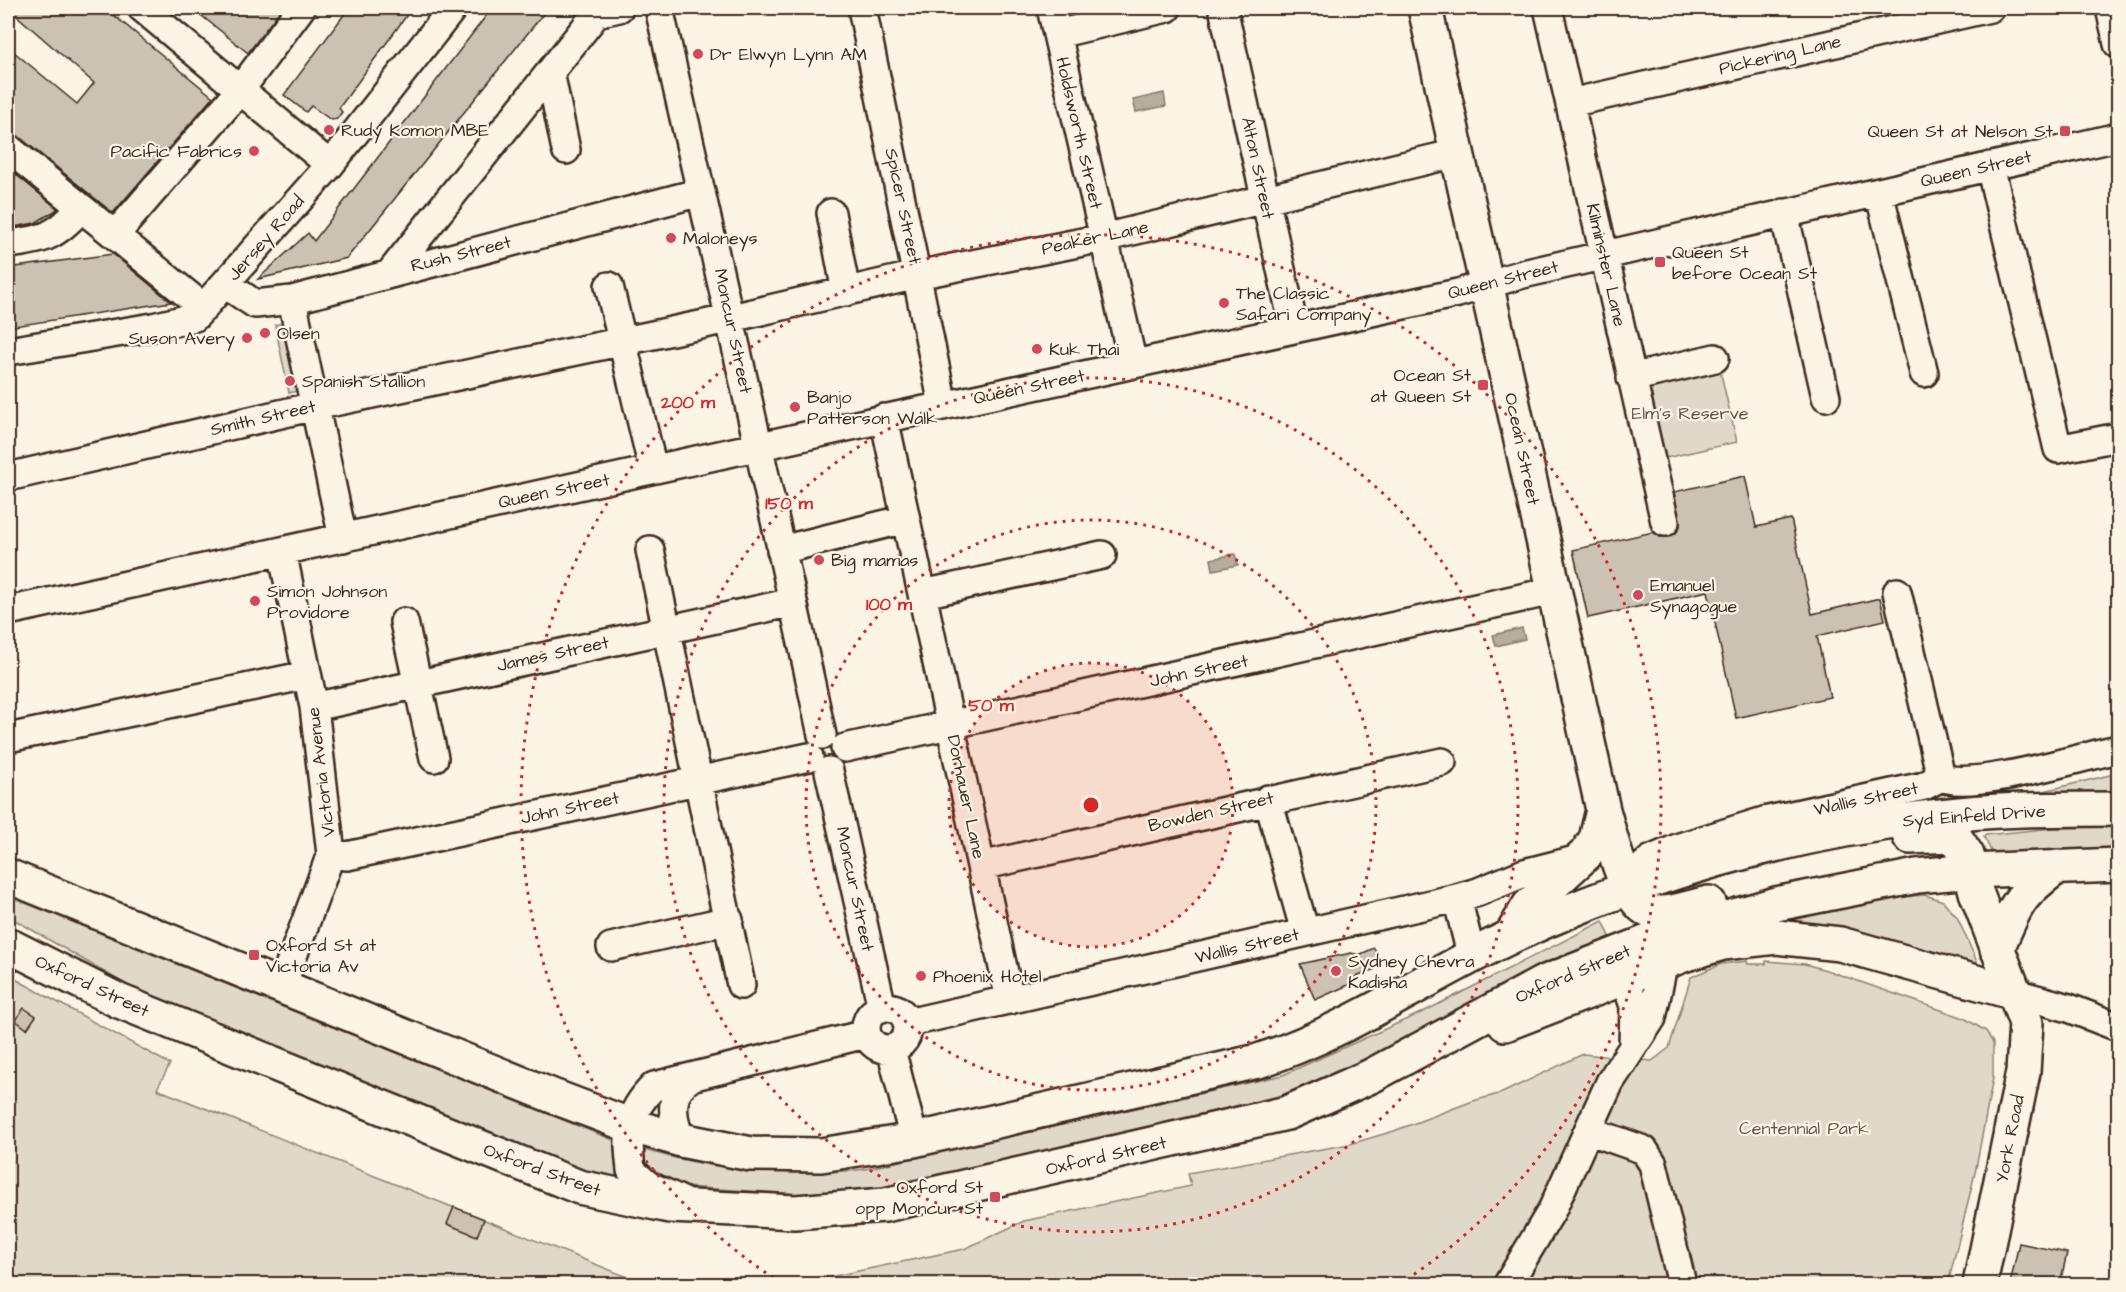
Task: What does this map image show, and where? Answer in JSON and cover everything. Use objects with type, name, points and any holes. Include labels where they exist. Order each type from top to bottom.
[{"type":"main road","name":"Ocean Street","points":[[1425,8],[1603,810],[1628,887],[1635,900],[1645,910],[1658,914],[1733,897],[1776,904]]},
{"type":"main road","name":"Syd Einfeld Drive","points":[[1830,833],[1975,813],[2118,809]]},
{"type":"main road","points":[[1510,937],[1529,906],[1583,858],[1596,839],[1603,810]]},
{"type":"main road","points":[[8,876],[281,988],[629,1125],[681,1140],[751,1154],[785,1156],[853,1151],[914,1140],[1219,1071],[1277,1055],[1299,1047],[1510,937],[1628,887],[1723,858],[1830,833],[1887,839],[1951,835],[1964,849],[1997,949],[2015,993]]},
{"type":"main road","points":[[1970,871],[2118,865]]},
{"type":"main road","points":[[1997,949],[2018,900],[2030,887],[2057,867]]},
{"type":"main road","name":"Oxford Street","points":[[8,945],[119,1001],[579,1187],[638,1201],[704,1209],[795,1212],[885,1205],[1287,1113],[1371,1076],[1543,983],[1655,939],[1776,904],[1917,876],[1970,871]]},
{"type":"main road","points":[[1371,1076],[1664,962],[1714,945],[1743,940],[1814,939],[2015,993]]},
{"type":"main road","name":"York Road","points":[[1980,1284],[2025,1060],[2026,1023],[2015,993]]},
{"type":"street","points":[[142,8],[330,165]]},
{"type":"street","points":[[115,235],[240,90],[301,8]]},
{"type":"street","name":"Jersey Road","points":[[8,351],[188,320],[204,308],[330,165],[453,8]]},
{"type":"street","points":[[391,272],[597,13],[619,8]]},
{"type":"street","name":"Moncur Street","points":[[659,8],[731,318],[757,446],[882,1008]]},
{"type":"street","name":"Spicer Street","points":[[862,8],[943,405]]},
{"type":"street","name":"Holdsworth Street","points":[[1051,8],[1134,364]]},
{"type":"street","points":[[1057,34],[1167,8]]},
{"type":"street","name":"Alton Street","points":[[1223,8],[1294,328]]},
{"type":"street","name":"Kilminster Lane","points":[[1548,8],[1665,522]]},
{"type":"street","name":"Pickering Lane","points":[[1570,103],[1990,8]]},
{"type":"street","points":[[2110,8],[2118,44]]},
{"type":"street","points":[[550,72],[566,150]]},
{"type":"street","name":"Queen Street","points":[[8,611],[1486,286],[1523,274],[1603,255],[2118,137]]},
{"type":"street","points":[[8,148],[204,308]]},
{"type":"street","name":"Peaker Lane","points":[[731,318],[917,275],[1103,238],[1457,153]]},
{"type":"street","points":[[1990,166],[2058,448],[2118,437]]},
{"type":"street","name":"Rush Street","points":[[225,284],[255,304],[292,300],[701,192]]},
{"type":"street","points":[[1879,192],[1924,373]]},
{"type":"street","points":[[8,244],[51,236],[62,229],[81,208]]},
{"type":"street","points":[[831,213],[846,292]]},
{"type":"street","points":[[1784,213],[1826,397]]},
{"type":"street","points":[[609,286],[653,469]]},
{"type":"street","points":[[292,300],[342,538]]},
{"type":"street","name":"Smith Street","points":[[8,477],[315,406],[731,318]]},
{"type":"street","points":[[1631,378],[1715,358]]},
{"type":"street","name":"Dorhauer Lane","points":[[884,418],[1010,1000]]},
{"type":"street","points":[[781,550],[906,519]]},
{"type":"street","points":[[650,550],[741,985]]},
{"type":"street","name":"Victoria Avenue","points":[[281,988],[331,854],[314,707],[282,551]]},
{"type":"street","points":[[923,594],[1102,555]]},
{"type":"street","name":"John Street","points":[[331,854],[347,856],[700,781],[1553,591]]},
{"type":"street","points":[[1897,592],[1941,777]]},
{"type":"street","name":"James Street","points":[[314,707],[793,602]]},
{"type":"street","points":[[404,622],[434,758]]},
{"type":"street","points":[[8,738],[307,675]]},
{"type":"street","name":"Wallis Street","points":[[1628,887],[1639,870],[1650,860],[1680,847],[1764,821],[1924,786],[1941,777],[1954,781],[1988,778],[2118,749]]},
{"type":"street","name":"Bowden Street","points":[[981,866],[1268,799],[1442,762]]},
{"type":"street","points":[[1268,799],[1305,932]]},
{"type":"street","name":"Wallis Street","points":[[907,1023],[1457,898],[1492,887],[1524,873],[1583,858]]},
{"type":"street","points":[[1457,898],[1472,958]]},
{"type":"street","points":[[611,947],[729,920]]},
{"type":"street","points":[[1508,1284],[1552,1210],[1590,1131],[1610,1082],[1654,1012],[1664,962]]},
{"type":"street","points":[[1624,977],[1634,1006],[1633,1045]]},
{"type":"street","points":[[2015,993],[2069,1008],[2118,1027]]},
{"type":"street","points":[[882,1008],[895,1009],[907,1023],[906,1036],[891,1049],[873,1044],[866,1034],[867,1020],[882,1008]]},
{"type":"street","points":[[704,1209],[657,1190],[635,1177],[630,1163],[629,1125],[637,1106],[654,1086],[866,1034]]},
{"type":"street","points":[[891,1049],[914,1140]]},
{"type":"street","points":[[681,1140],[676,1129],[674,1098],[677,1088],[692,1077]]},
{"type":"street","points":[[1590,1131],[1644,1150],[1653,1164],[1682,1284]]},
{"type":"green space","points":[[291,321],[305,389],[289,393],[275,325]]},
{"type":"green space","name":"Elm's Reserve","points":[[1719,366],[1737,442],[1661,459],[1643,384]]},
{"type":"green space","points":[[2118,773],[2118,791],[2040,792]]},
{"type":"green space","points":[[2118,827],[2118,850],[1997,856],[1992,853],[1984,837],[1985,835],[2053,828]]},
{"type":"green space","points":[[1925,895],[1943,901],[1957,917],[1978,964],[1976,972],[1752,928],[1900,897]]},
{"type":"green space","points":[[8,896],[613,1140],[617,1144],[620,1179],[591,1175],[168,1009],[8,916]]},
{"type":"green space","points":[[1603,921],[1612,941],[1381,1056],[1233,1114],[846,1197],[685,1187],[644,1176],[637,1152],[644,1150],[699,1163],[754,1171],[809,1173],[865,1169],[1283,1075],[1425,1011]]},
{"type":"green space","name":"Centennial Park","points":[[1747,961],[1748,964],[1766,964],[1766,961],[1805,964],[1826,970],[1964,1018],[1986,1031],[1993,1043],[1993,1078],[1975,1173],[1948,1284],[796,1284],[964,1249],[1024,1221],[1191,1186],[1188,1173],[1350,1144],[1502,1093],[1583,1054],[1652,1061],[1669,1048],[1691,977],[1721,964]]},
{"type":"green space","points":[[8,975],[170,1064],[157,1089],[645,1284],[8,1284]]},
{"type":"shaded area","points":[[1164,93],[1166,106],[1136,112],[1133,100]]},
{"type":"shaded area","points":[[1235,554],[1238,565],[1213,570],[1211,559]]},
{"type":"shaded area","points":[[1522,628],[1525,639],[1496,646],[1493,635]]},
{"type":"building","points":[[8,8],[105,8],[213,97],[113,213],[18,136],[8,133],[8,47],[77,104],[94,83]]},
{"type":"building","points":[[192,8],[282,8],[248,53]]},
{"type":"building","points":[[349,8],[412,8],[339,108],[342,112],[337,119],[331,120],[311,106],[306,112],[284,95]]},
{"type":"building","points":[[492,8],[548,8],[347,258],[258,279],[308,233],[314,241]]},
{"type":"building","points":[[8,168],[58,209],[35,223],[8,228]]},
{"type":"building","points":[[113,254],[171,302],[8,327],[8,268]]},
{"type":"building","name":"Emanuel Synagogue","points":[[1745,476],[1756,527],[1791,519],[1812,614],[1880,598],[1885,620],[1817,636],[1830,697],[1736,718],[1708,591],[1588,618],[1573,550],[1653,532],[1660,537],[1669,537],[1676,533],[1680,526],[1674,492]]},
{"type":"building","name":"Sydney Chevra Kadisha","points":[[1374,948],[1382,964],[1380,967],[1354,978],[1355,982],[1315,1000],[1300,964],[1351,953],[1359,955]]},
{"type":"building","points":[[24,1008],[36,1016],[27,1029],[15,1020]]},
{"type":"building","points":[[454,1207],[484,1219],[477,1236],[447,1224]]},
{"type":"building","points":[[2019,1243],[2067,1253],[2060,1284],[2010,1284]]},
{"type":"place","name":"Dr Elwyn Lynn AM","points":[[698,54]]},
{"type":"place","name":"Rudy Komon MBE","points":[[329,130]]},
{"type":"place","name":"Queen St at Nelson St","points":[[2065,131]]},
{"type":"place","name":"Pacific Fabrics","points":[[254,151]]},
{"type":"place","name":"Maloneys","points":[[671,238]]},
{"type":"place","name":"Queen St before Ocean St","points":[[1660,262]]},
{"type":"place","name":"The Classic Safari Company","points":[[1224,303]]},
{"type":"place","name":"Olsen","points":[[265,333]]},
{"type":"place","name":"Suson Avery","points":[[247,338]]},
{"type":"place","name":"Kuk Thai","points":[[1037,349]]},
{"type":"place","name":"Spanish Stallion","points":[[290,381]]},
{"type":"place","name":"Ocean St at Queen St","points":[[1483,385]]},
{"type":"place","name":"Banjo Patterson Walk","points":[[795,407]]},
{"type":"place","name":"Big mamas","points":[[819,560]]},
{"type":"place","name":"Emanuel Synagogue","points":[[1638,595]]},
{"type":"place","name":"Simon Johnson Providore","points":[[255,601]]},
{"type":"place","name":"Oxford St at Victoria Av","points":[[254,955]]},
{"type":"place","name":"Sydney Chevra Kadisha","points":[[1336,971]]},
{"type":"place","name":"Phoenix Hotel","points":[[921,976]]},
{"type":"place","name":"Oxford St opp Moncur St","points":[[995,1197]]}]
